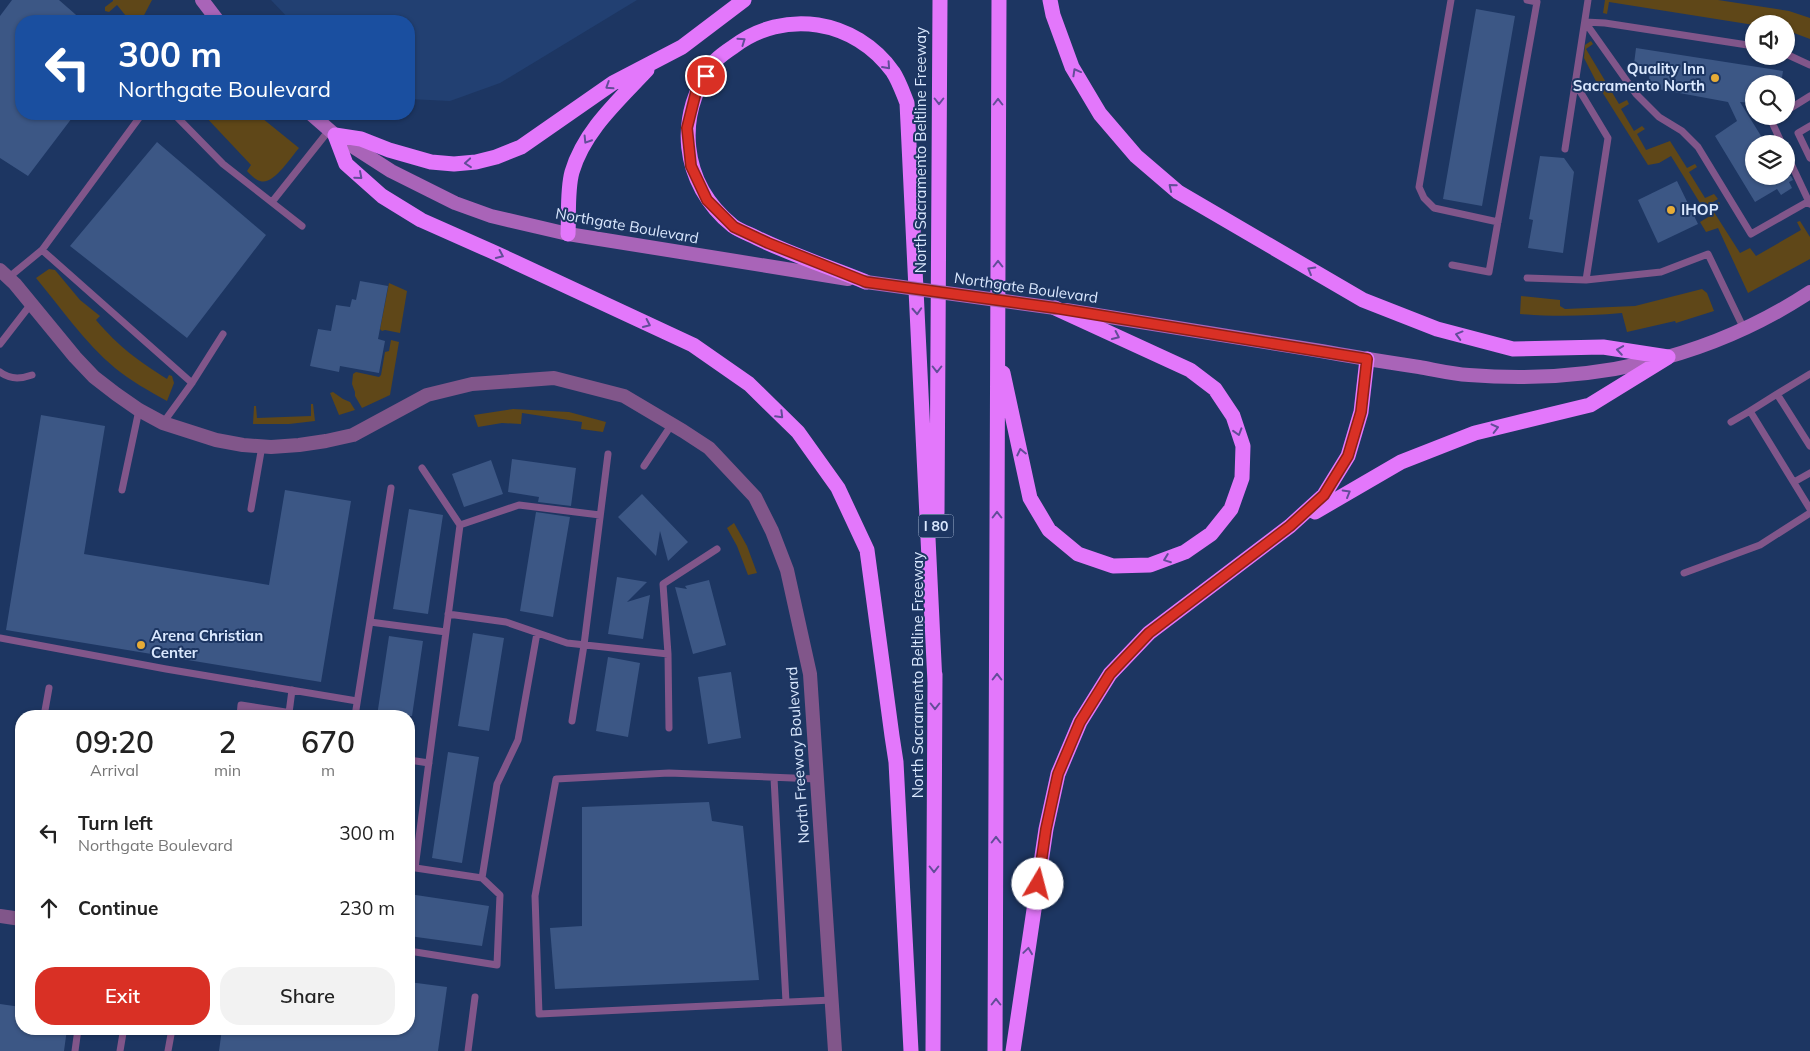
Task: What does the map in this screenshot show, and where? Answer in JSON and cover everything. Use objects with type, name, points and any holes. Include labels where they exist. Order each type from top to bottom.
[{"type":"highway","points":[[333,132],[362,139],[431,162],[454,164],[476,162],[496,157],[520,147],[613,83],[653,64],[682,47],[744,0]]},
{"type":"highway","name":"North Sacramento Beltline Freeway","points":[[933,1051],[940,0]]},
{"type":"highway","points":[[996,1051],[999,0]]},
{"type":"highway","points":[[1050,0],[1053,15],[1072,67],[1100,114],[1136,156],[1178,192],[1364,300],[1437,329],[1513,349],[1603,347],[1668,357]]},
{"type":"highway","points":[[866,282],[768,243],[734,227],[707,200],[691,166],[687,128],[696,92],[716,60],[746,37],[777,25],[810,23],[843,31],[871,48],[893,73],[907,103],[935,683]]},
{"type":"highway","points":[[568,234],[572,173],[584,143],[604,116],[653,64]]},
{"type":"highway","points":[[333,132],[346,164],[382,196],[421,220],[491,250],[693,346],[749,384],[798,432],[838,488],[867,550],[896,762],[911,1051]]},
{"type":"highway","points":[[998,348],[1030,498],[1049,530],[1078,554],[1113,566],[1150,565],[1185,552],[1211,534],[1231,508],[1242,478],[1243,446],[1233,416],[1224,402],[1215,389],[1190,370],[1055,308]]},
{"type":"highway","points":[[1290,526],[1401,462],[1475,433],[1590,405],[1668,357]]},
{"type":"highway","points":[[1013,1051],[1046,829],[1058,774],[1080,722],[1110,674],[1149,633],[1290,526],[1324,495],[1348,456],[1361,412],[1367,359]]},
{"type":"main road","points":[[202,0],[213,15]]},
{"type":"main road","name":"Northgate Boulevard","points":[[319,120],[333,132],[391,171],[455,204],[491,216],[568,234],[866,282],[1055,308],[1467,375],[1520,377],[1584,374],[1620,369],[1668,357],[1720,340],[1788,306],[1810,292]]},
{"type":"street","name":"North Freeway Boulevard","points":[[4,274],[94,377],[139,410],[164,423],[216,440],[262,446],[299,445],[326,441],[353,435],[427,395],[472,384],[554,378],[624,396],[709,448],[755,497],[772,531],[787,570],[810,674],[835,1051]]},
{"type":"street","points":[[0,916],[15,918]]},
{"type":"lane","points":[[1451,0],[1419,188],[1424,198],[1434,208],[1498,222]]},
{"type":"lane","points":[[1452,265],[1489,272],[1537,2],[1527,0]]},
{"type":"lane","points":[[1565,149],[1588,0]]},
{"type":"lane","points":[[1585,22],[1605,23],[1745,45]]},
{"type":"lane","points":[[1585,22],[1636,94],[1659,117],[1682,131],[1698,147],[1751,234],[1809,203],[1795,173]]},
{"type":"lane","points":[[1795,58],[1810,64]]},
{"type":"lane","points":[[1576,83],[1608,138],[1586,280]]},
{"type":"lane","points":[[1795,105],[1810,96]]},
{"type":"lane","points":[[4,274],[42,250],[138,120]]},
{"type":"lane","points":[[180,120],[223,164],[302,226]]},
{"type":"lane","points":[[1810,126],[1798,134],[1810,158]]},
{"type":"lane","points":[[272,202],[333,132]]},
{"type":"lane","points":[[42,250],[192,383]]},
{"type":"lane","points":[[1526,278],[1586,280],[1661,272],[1708,254],[1744,329]]},
{"type":"lane","points":[[0,344],[31,304]]},
{"type":"lane","points":[[164,423],[223,334]]},
{"type":"lane","points":[[0,372],[13,378],[23,378],[32,375]]},
{"type":"lane","points":[[1731,422],[1810,374]]},
{"type":"lane","points":[[1777,394],[1810,446]]},
{"type":"lane","points":[[122,490],[139,410]]},
{"type":"lane","points":[[1684,573],[1760,545],[1810,511],[1750,411]]},
{"type":"lane","points":[[644,466],[672,424]]},
{"type":"lane","points":[[251,509],[262,446]]},
{"type":"lane","points":[[572,721],[584,645],[608,454]]},
{"type":"lane","points":[[415,849],[429,763],[460,525],[422,468]]},
{"type":"lane","points":[[1794,482],[1810,473]]},
{"type":"lane","points":[[356,710],[391,488]]},
{"type":"lane","points":[[460,525],[519,505],[600,515]]},
{"type":"lane","points":[[669,728],[668,654],[663,584],[717,549]]},
{"type":"lane","points":[[448,614],[506,622],[567,643],[668,654]]},
{"type":"lane","points":[[370,622],[446,632]]},
{"type":"lane","points":[[482,878],[497,784],[518,740],[537,633]]},
{"type":"lane","points":[[0,638],[357,701]]},
{"type":"lane","points":[[45,710],[49,688]]},
{"type":"lane","points":[[289,710],[292,690]]},
{"type":"lane","points":[[241,710],[241,705],[271,710]]},
{"type":"lane","points":[[415,761],[429,763]]},
{"type":"lane","points":[[817,779],[669,773],[556,779],[535,896],[539,1014],[832,1000]]},
{"type":"lane","points":[[774,778],[786,1002]]},
{"type":"lane","points":[[415,868],[482,878],[500,895],[497,965],[415,952]]},
{"type":"lane","points":[[468,1051],[475,997]]},
{"type":"lane","points":[[75,1051],[77,1035]]},
{"type":"lane","points":[[120,1051],[122,1035]]},
{"type":"lane","points":[[168,1051],[171,1035]]},
{"type":"shaded area","points":[[152,0],[144,15],[125,15],[117,5],[109,12],[105,11],[105,7],[113,1]]},
{"type":"shaded area","points":[[271,0],[637,0],[500,83],[450,101],[415,99],[415,15],[285,15]]},
{"type":"shaded area","points":[[1605,0],[1718,0],[1789,11],[1810,18],[1810,39],[1795,33],[1795,15],[1745,15],[1745,24],[1609,2],[1607,14],[1603,13]]},
{"type":"shaded area","points":[[1591,41],[1593,44],[1586,49],[1619,104],[1627,100],[1629,104],[1621,109],[1634,131],[1642,126],[1645,129],[1637,134],[1646,150],[1670,141],[1687,168],[1695,164],[1697,167],[1689,172],[1705,198],[1714,194],[1718,199],[1703,208],[1671,156],[1659,163],[1648,165],[1599,87],[1584,58],[1585,45]]},
{"type":"shaded area","points":[[209,120],[264,120],[299,148],[276,175],[265,181],[258,180],[247,171],[251,165]]},
{"type":"shaded area","points":[[1719,202],[1720,204],[1712,209],[1740,253],[1750,248],[1756,256],[1801,230],[1797,222],[1800,221],[1810,237],[1810,259],[1748,293],[1718,228],[1706,232],[1700,222],[1710,216],[1706,209]]},
{"type":"shaded area","points":[[49,269],[55,270],[80,300],[100,316],[96,320],[121,346],[167,379],[169,375],[172,376],[174,383],[167,401],[121,373],[83,336],[36,278]]},
{"type":"shaded area","points":[[389,283],[407,291],[400,333],[382,331],[380,329]]},
{"type":"shaded area","points":[[1702,289],[1707,293],[1714,311],[1676,323],[1675,321],[1627,332],[1622,313],[1571,316],[1520,314],[1521,296],[1560,300],[1560,306],[1565,309],[1635,306]]},
{"type":"shaded area","points":[[391,340],[399,342],[390,395],[362,408],[355,396],[352,384],[353,374],[356,372],[379,377],[385,352],[389,351]]},
{"type":"shaded area","points":[[333,392],[350,402],[355,410],[339,415],[330,393]]},
{"type":"shaded area","points":[[311,404],[313,404],[315,421],[289,424],[253,424],[254,406],[256,406],[257,418],[311,416]]},
{"type":"shaded area","points":[[513,409],[569,412],[606,422],[603,432],[581,429],[582,422],[522,413],[521,424],[502,423],[478,427],[474,415]]},
{"type":"shaded area","points":[[734,523],[747,546],[757,573],[748,575],[737,546],[727,528]]},
{"type":"building","points":[[12,0],[59,0],[76,15],[15,15],[15,120],[70,120],[28,176],[0,158],[0,16]]},
{"type":"building","points":[[1476,9],[1515,16],[1482,206],[1443,199]]},
{"type":"building","name":"Quality Inn Sacramento North","points":[[1636,48],[1783,71],[1782,75],[1745,75],[1745,102],[1740,102],[1745,110],[1745,125],[1754,125],[1760,135],[1745,135],[1745,185],[1790,185],[1792,188],[1781,195],[1777,189],[1755,202],[1715,136],[1737,121],[1728,102],[1647,87],[1650,74],[1633,72]]},
{"type":"building","points":[[157,142],[266,235],[187,338],[70,246]]},
{"type":"building","points":[[1540,156],[1564,158],[1574,172],[1563,253],[1528,248],[1533,220],[1529,219]]},
{"type":"building","points":[[1677,181],[1698,224],[1658,243],[1638,200]]},
{"type":"building","points":[[360,281],[388,286],[378,339],[385,341],[379,373],[340,366],[339,372],[310,366],[318,329],[331,331],[336,305],[350,307],[352,299],[356,300]]},
{"type":"building","points":[[41,415],[105,426],[84,554],[269,585],[285,490],[351,501],[321,682],[6,630]]},
{"type":"building","points":[[512,459],[576,468],[571,506],[538,502],[539,497],[508,492]]},
{"type":"building","points":[[491,460],[503,494],[464,507],[452,474]]},
{"type":"building","points":[[642,494],[688,542],[668,561],[660,531],[656,556],[618,517]]},
{"type":"building","points":[[409,509],[443,515],[428,614],[393,609]]},
{"type":"building","points":[[536,512],[570,517],[553,617],[520,611]]},
{"type":"building","points":[[617,577],[647,582],[627,602],[650,595],[643,639],[608,634]]},
{"type":"building","points":[[709,580],[726,645],[693,654],[675,587],[687,589],[685,586]]},
{"type":"building","points":[[473,633],[504,638],[489,731],[458,726]]},
{"type":"building","points":[[389,636],[423,641],[413,710],[378,710]]},
{"type":"building","points":[[608,657],[640,663],[628,737],[596,731]]},
{"type":"building","points":[[731,672],[741,738],[708,744],[698,677]]},
{"type":"building","points":[[448,752],[479,757],[462,863],[432,858]]},
{"type":"building","points":[[709,802],[712,821],[743,826],[759,980],[555,989],[550,928],[582,926],[582,807]]},
{"type":"building","points":[[415,895],[489,906],[482,946],[415,937]]},
{"type":"building","points":[[415,983],[447,987],[438,1051],[219,1051],[221,1035],[415,1035]]},
{"type":"building","points":[[0,1004],[15,1006],[15,1035],[66,1035],[64,1051],[0,1051]]},
{"type":"place","name":"Quality Inn Sacramento North","points":[[1715,78]]},
{"type":"place","name":"IHOP","points":[[1671,210]]},
{"type":"place","name":"Arena Christian Center","points":[[141,645]]},
{"type":"route","points":[[706,76],[696,92],[687,128],[691,166],[707,200],[734,227],[768,243],[866,282],[1055,308],[1367,359],[1361,412],[1348,456],[1324,495],[1290,526],[1149,633],[1110,674],[1080,722],[1058,774],[1046,829],[1038,884]]}]
